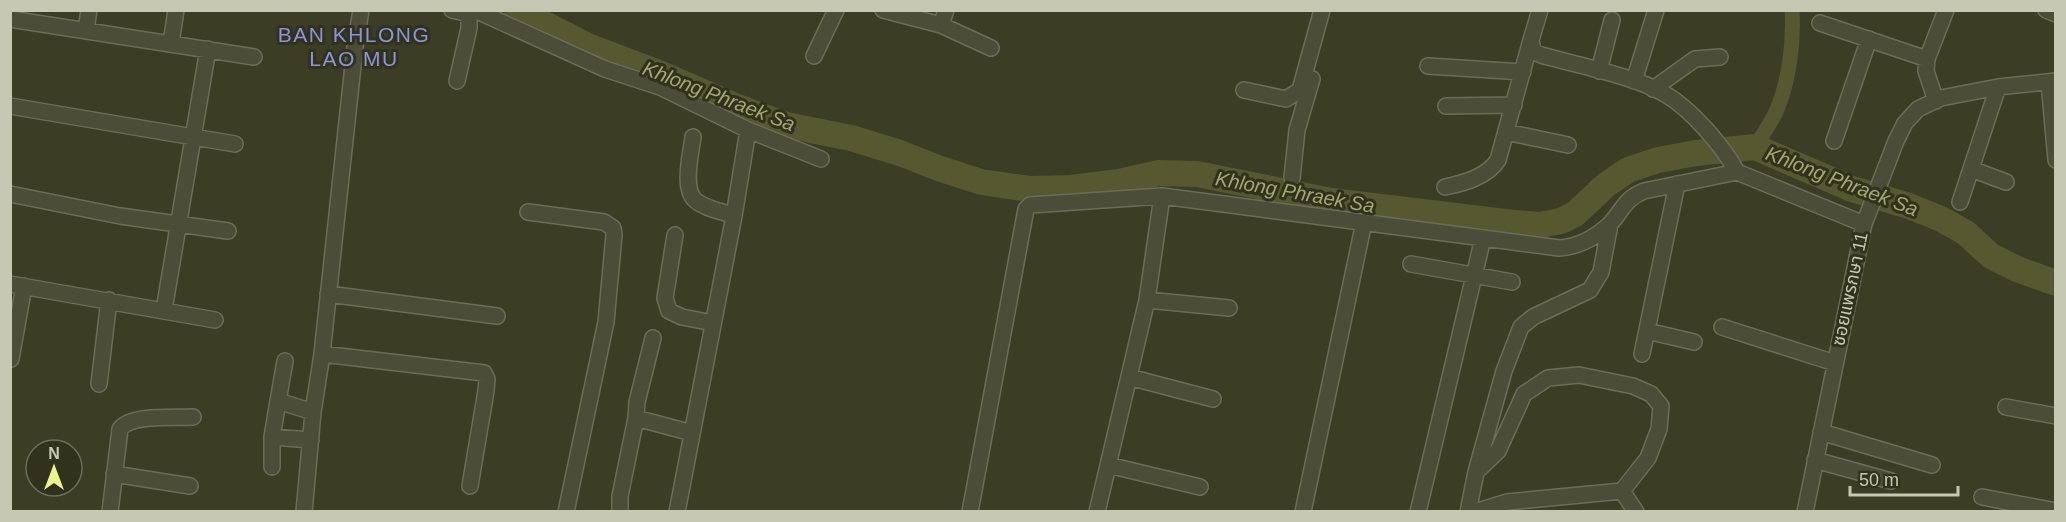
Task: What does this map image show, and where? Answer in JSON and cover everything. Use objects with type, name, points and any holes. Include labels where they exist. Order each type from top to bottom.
[{"type":"street","points":[[86,30],[89,10]]},
{"type":"street","points":[[171,43],[176,10]]},
{"type":"street","points":[[304,512],[313,412],[322,354],[361,10]]},
{"type":"street","points":[[452,10],[474,12],[606,69],[660,87],[748,129],[821,159]]},
{"type":"street","points":[[814,56],[837,10]]},
{"type":"street","points":[[1244,90],[1281,99],[1295,95],[1300,90],[1322,10]]},
{"type":"street","points":[[1445,188],[1475,179],[1494,166],[1498,160],[1540,10]]},
{"type":"street","points":[[1634,81],[1656,10]]},
{"type":"street","points":[[1936,101],[1926,71],[1927,58],[1946,10]]},
{"type":"street","points":[[2046,10],[2055,14]]},
{"type":"street","points":[[887,11],[944,18],[991,48]]},
{"type":"street","points":[[457,81],[474,12]]},
{"type":"street","points":[[10,19],[254,57]]},
{"type":"street","points":[[1599,71],[1612,20]]},
{"type":"street","points":[[1820,23],[1927,58]]},
{"type":"street","points":[[1834,141],[1869,39]]},
{"type":"street","points":[[1531,40],[1533,51],[1541,55],[1634,81],[1665,93],[1706,130],[1734,165],[1866,217]]},
{"type":"street","points":[[1292,178],[1297,130],[1316,67],[1316,57],[1312,48]]},
{"type":"street","points":[[164,310],[208,49]]},
{"type":"street","points":[[1653,89],[1695,59],[1720,57]]},
{"type":"street","points":[[1428,66],[1523,72]]},
{"type":"street","points":[[2052,82],[2055,160]]},
{"type":"street","name":"ซอยแพรกษา 11","points":[[1805,512],[1866,217],[1905,123],[1918,109],[1936,101],[1998,87],[2052,82]]},
{"type":"street","points":[[1960,202],[1998,87]]},
{"type":"street","points":[[1446,106],[1514,105]]},
{"type":"street","points":[[10,106],[235,144]]},
{"type":"street","points":[[677,512],[734,216],[748,129]]},
{"type":"street","points":[[1506,132],[1568,145]]},
{"type":"street","points":[[693,137],[688,187],[694,199],[703,205],[734,216]]},
{"type":"street","points":[[970,512],[1026,209],[1030,205],[1162,196],[1559,248],[1572,247],[1584,242],[1610,224],[1632,196],[1734,165]]},
{"type":"street","points":[[1971,169],[2006,182]]},
{"type":"street","points":[[1642,354],[1677,184]]},
{"type":"street","points":[[10,194],[120,216],[228,231]]},
{"type":"street","points":[[1097,512],[1148,300],[1162,196]]},
{"type":"street","points":[[528,212],[604,222],[613,228],[614,235],[606,322],[566,512]]},
{"type":"street","points":[[1303,512],[1364,222]]},
{"type":"street","points":[[1476,472],[1498,451],[1524,394],[1548,378],[1579,375],[1633,386],[1651,394],[1661,406],[1659,429],[1648,458],[1622,491],[1507,502],[1474,509],[1476,472],[1504,371],[1521,327],[1533,317],[1590,290],[1601,272],[1610,224]]},
{"type":"street","points":[[675,235],[666,298],[669,311],[682,317],[712,323]]},
{"type":"street","points":[[1418,512],[1483,237]]},
{"type":"street","points":[[1411,264],[1512,282]]},
{"type":"street","points":[[11,360],[17,285],[215,320]]},
{"type":"street","points":[[328,294],[497,316]]},
{"type":"street","points":[[99,384],[109,300]]},
{"type":"street","points":[[1148,300],[1229,308]]},
{"type":"street","points":[[1722,327],[1835,363]]},
{"type":"street","points":[[1647,331],[1694,342]]},
{"type":"street","points":[[620,512],[620,496],[652,338]]},
{"type":"street","points":[[322,354],[484,373],[487,379],[486,391],[470,486]]},
{"type":"street","points":[[272,467],[272,437],[285,361]]},
{"type":"street","points":[[1129,376],[1213,399]]},
{"type":"street","points":[[278,401],[313,412]]},
{"type":"street","points":[[2006,407],[2055,416]]},
{"type":"street","points":[[110,512],[120,429],[124,423],[139,419],[193,417]]},
{"type":"street","points":[[636,418],[692,433]]},
{"type":"street","points":[[1821,432],[1932,465]]},
{"type":"street","points":[[272,437],[311,440]]},
{"type":"street","points":[[1815,460],[1891,481]]},
{"type":"street","points":[[1108,465],[1200,487]]},
{"type":"street","points":[[114,474],[190,486]]},
{"type":"street","points":[[1622,491],[1636,512]]},
{"type":"street","points":[[1982,497],[2055,511]]},
{"type":"waterway","name":"Khlong Phraek Sa","points":[[517,10],[590,47],[786,125],[851,138],[981,182],[1030,189],[1071,188],[1119,182],[1159,173],[1197,174],[1331,201],[1540,225],[1561,221],[1575,214],[1606,185],[1628,170],[1658,160],[1696,153],[1755,147],[1852,189],[1909,206],[1941,219],[1966,233],[1991,256],[2017,269],[2056,283]]},
{"type":"waterway","points":[[1755,147],[1775,114],[1784,90],[1791,49],[1792,10]]},
{"type":"district","name":"BAN KHLONG LAO MU","points":[[354,46]]}]
